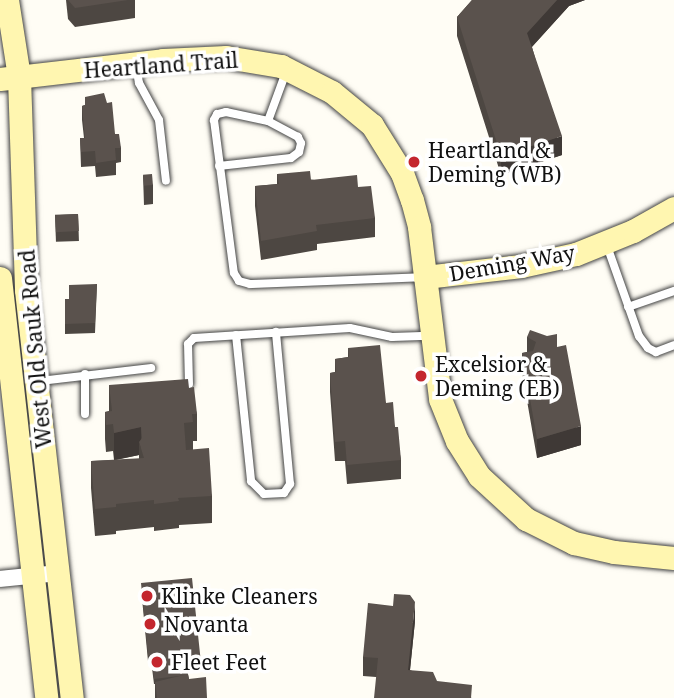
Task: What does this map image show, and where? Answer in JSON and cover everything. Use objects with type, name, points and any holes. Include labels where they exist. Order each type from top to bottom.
[{"type":"street","name":"West Old Sauk Road","points":[[7,0],[9,78],[26,290],[72,698]]},
{"type":"street","name":"Heartland Trail","points":[[9,78],[135,63],[226,57],[257,60],[287,69],[332,92],[372,125],[387,146],[412,200],[425,277],[440,399],[452,431],[479,476],[526,519],[574,543],[614,552],[674,558]]},
{"type":"street","name":"Deming Way","points":[[425,277],[541,262],[606,243],[674,208]]},
{"type":"street","name":"West Old Sauk Road","points":[[0,278],[5,386],[33,576],[46,698]]},
{"type":"street","points":[[5,386],[37,381]]},
{"type":"street","points":[[0,579],[58,573]]},
{"type":"lane","points":[[135,63],[139,83],[159,120],[166,181]]},
{"type":"lane","points":[[268,121],[287,69]]},
{"type":"lane","points":[[219,166],[291,158],[299,152],[301,143],[298,137],[268,121],[226,113],[218,114],[214,120],[219,166],[234,273],[239,281],[250,284],[425,277]]},
{"type":"lane","points":[[606,243],[639,335],[648,348],[656,352],[674,345]]},
{"type":"lane","points":[[628,307],[674,291]]},
{"type":"lane","points":[[190,384],[188,344],[194,338],[350,328],[392,337],[431,336]]},
{"type":"lane","points":[[236,335],[251,481],[264,494],[284,493],[290,484],[276,332]]},
{"type":"lane","points":[[37,381],[151,368]]},
{"type":"lane","points":[[85,374],[85,414]]},
{"type":"building","points":[[68,0],[128,0],[75,8]]},
{"type":"building","points":[[472,0],[557,0],[527,33],[562,136],[501,156],[457,17]]},
{"type":"building","points":[[104,93],[107,103],[112,102],[115,134],[119,134],[121,148],[115,148],[116,160],[96,163],[95,151],[81,152],[80,138],[85,138],[82,106],[85,105],[85,97]]},
{"type":"building","points":[[310,171],[311,180],[357,175],[358,187],[371,186],[375,218],[316,225],[317,231],[261,241],[255,186],[279,184],[277,174]]},
{"type":"building","points":[[152,174],[153,185],[144,186],[143,175]]},
{"type":"building","points":[[78,214],[79,231],[56,232],[55,215]]},
{"type":"building","points":[[97,284],[95,323],[65,324],[65,299],[69,299],[69,285]]},
{"type":"building","points":[[530,330],[547,336],[557,334],[557,347],[566,345],[581,426],[537,439],[522,353],[533,351],[536,342],[527,337]]},
{"type":"building","points":[[380,345],[386,403],[393,402],[401,460],[347,465],[345,441],[335,442],[330,373],[336,372],[335,359],[349,357],[348,348]]},
{"type":"building","points":[[188,379],[189,388],[194,387],[197,414],[192,414],[193,422],[184,423],[186,450],[209,448],[212,496],[178,498],[179,501],[154,504],[154,500],[116,504],[116,507],[95,509],[91,461],[144,458],[139,442],[142,438],[141,427],[114,433],[113,424],[106,425],[105,412],[112,411],[109,385]]},
{"type":"building","points":[[192,578],[201,663],[186,665],[187,675],[154,679],[151,655],[148,656],[141,583]]},
{"type":"building","points":[[394,594],[410,595],[415,602],[408,670],[433,672],[437,681],[472,685],[471,698],[374,698],[378,658],[363,657],[368,603],[393,606]]},
{"type":"building","points":[[188,674],[189,679],[206,677],[207,698],[157,698],[155,682]]},
{"type":"place","name":"Heartland & Deming (WB)","points":[[414,162]]},
{"type":"place","name":"Excelsior & Deming (EB)","points":[[421,376]]},
{"type":"place","name":"Klinke Cleaners","points":[[147,596]]},
{"type":"place","name":"Novanta","points":[[150,624]]},
{"type":"place","name":"Fleet Feet","points":[[157,662]]}]
